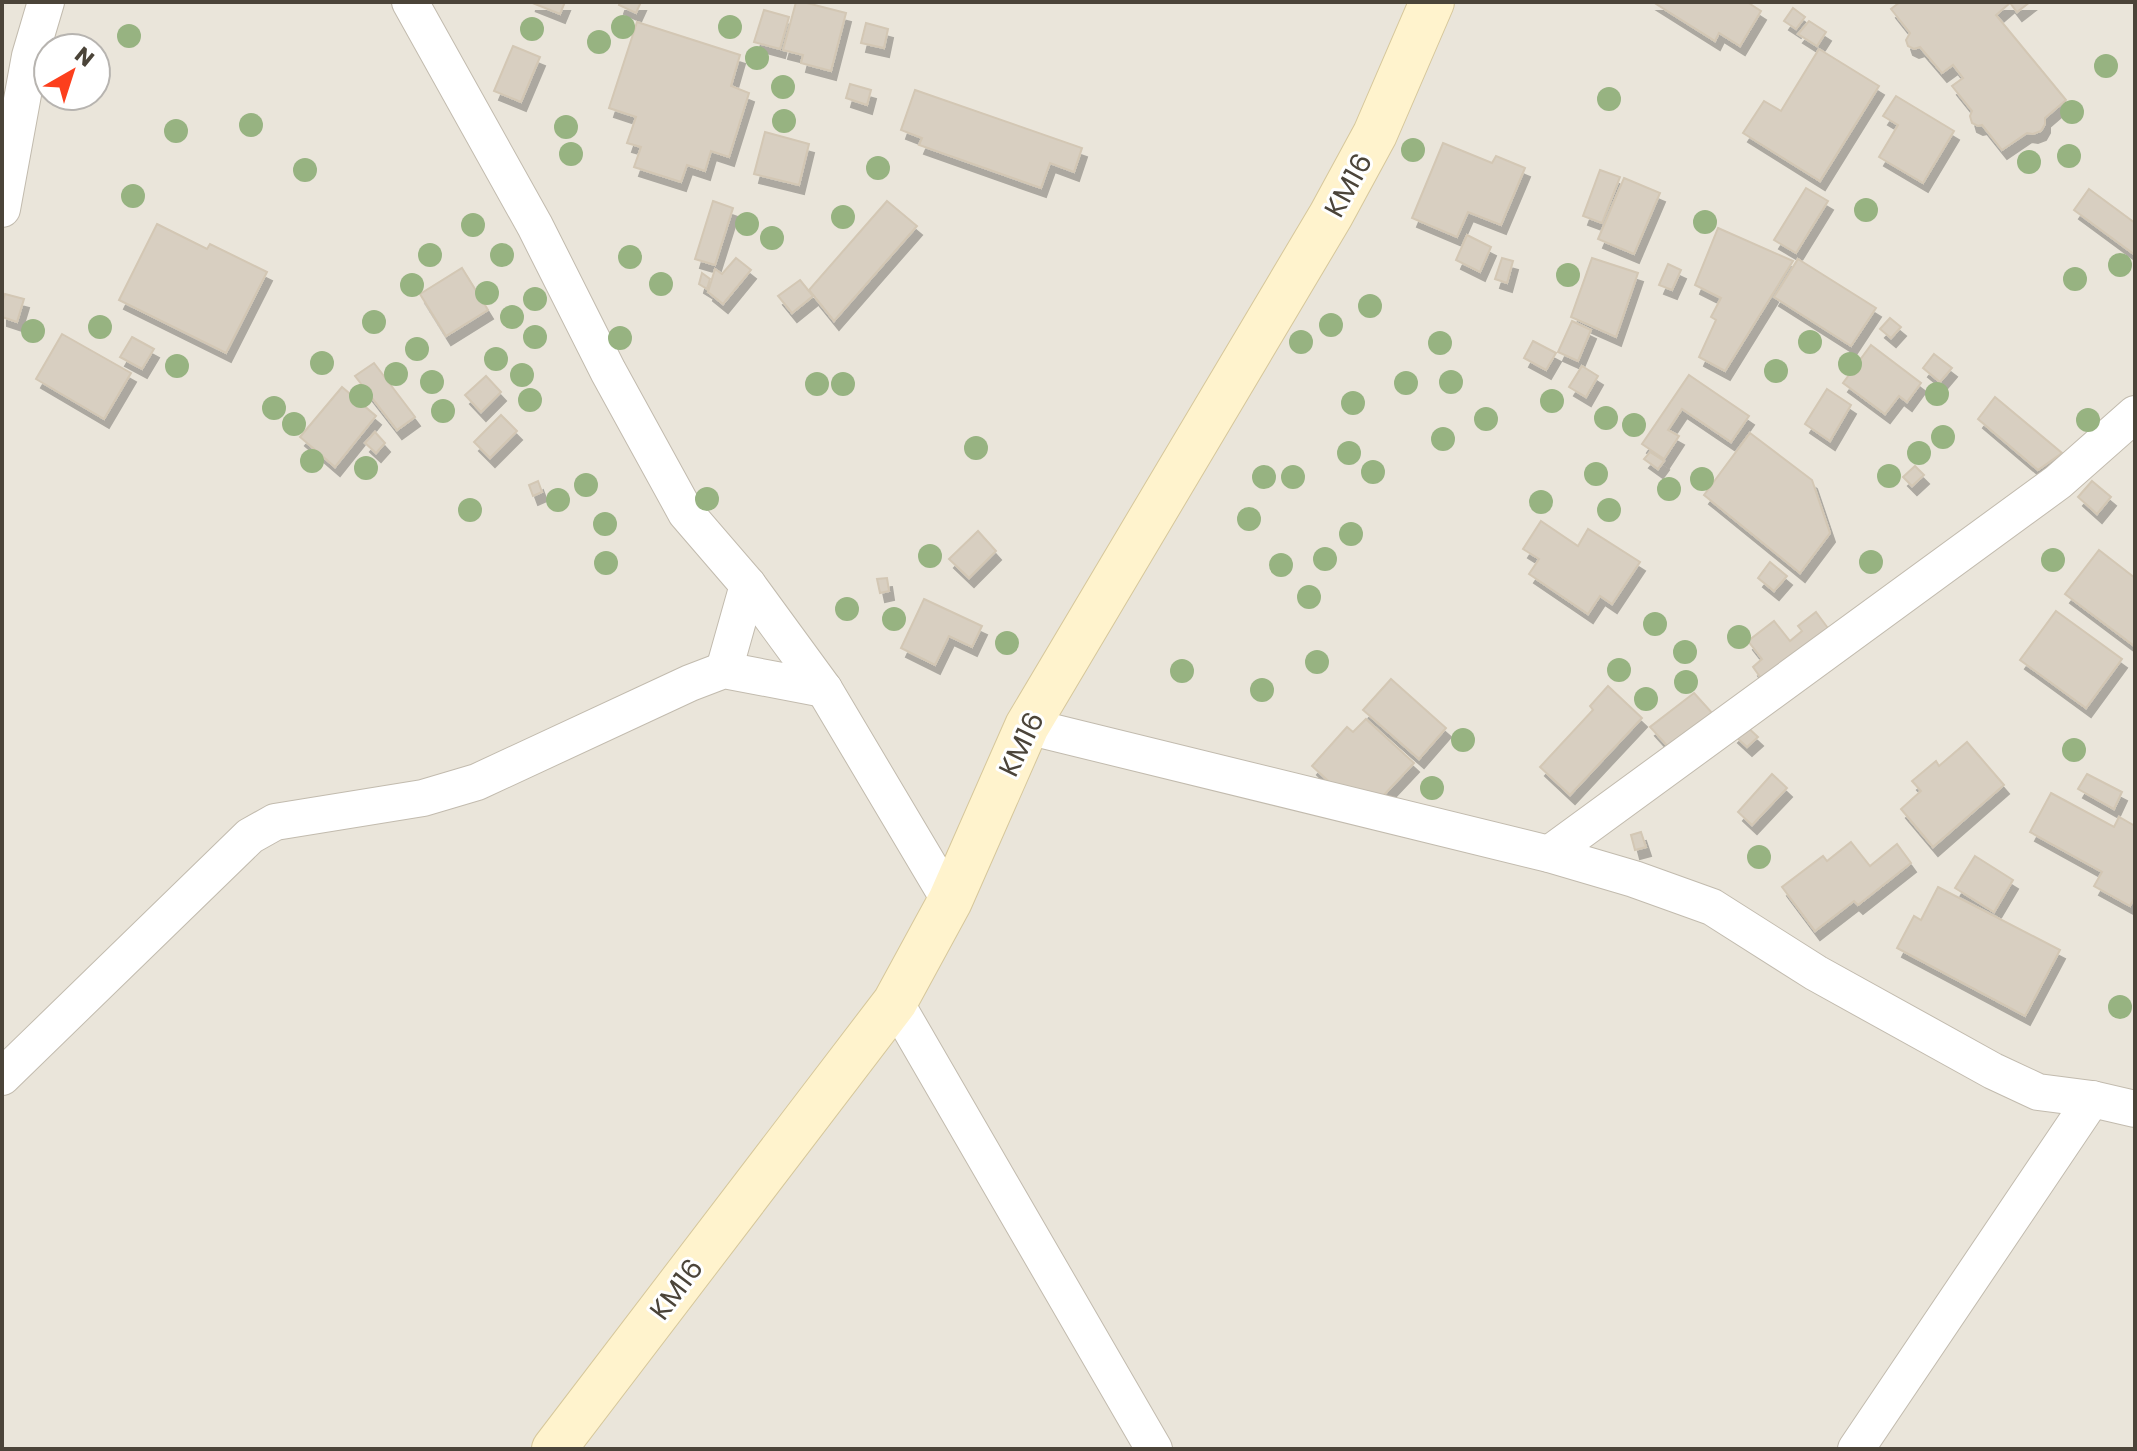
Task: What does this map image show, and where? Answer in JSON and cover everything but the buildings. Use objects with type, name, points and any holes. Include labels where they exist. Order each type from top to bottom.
[{"type":"street","points":[[2,209],[30,56],[46,2]]},
{"type":"street","points":[[410,2],[535,226],[608,371],[686,513],[748,585],[824,689],[950,901]]},
{"type":"street","name":"KM16","points":[[554,1449],[895,1002],[950,901],[1027,726],[1331,215],[1375,134],[1432,2]]},
{"type":"street","points":[[1549,854],[2058,482],[2135,414]]},
{"type":"street","points":[[724,670],[748,585]]},
{"type":"street","points":[[2,1077],[250,836],[275,822],[423,798],[477,782],[724,670],[824,689]]},
{"type":"street","points":[[1027,726],[1549,854],[1634,879],[1712,907],[1816,973],[1993,1071],[2038,1092],[2092,1099],[2135,1109]]},
{"type":"street","points":[[895,1002],[1154,1449]]},
{"type":"street","points":[[1856,1449],[2092,1099]]},
{"type":"shaded area","points":[[2,2],[2135,2],[2135,1449],[2,1449]]}]
